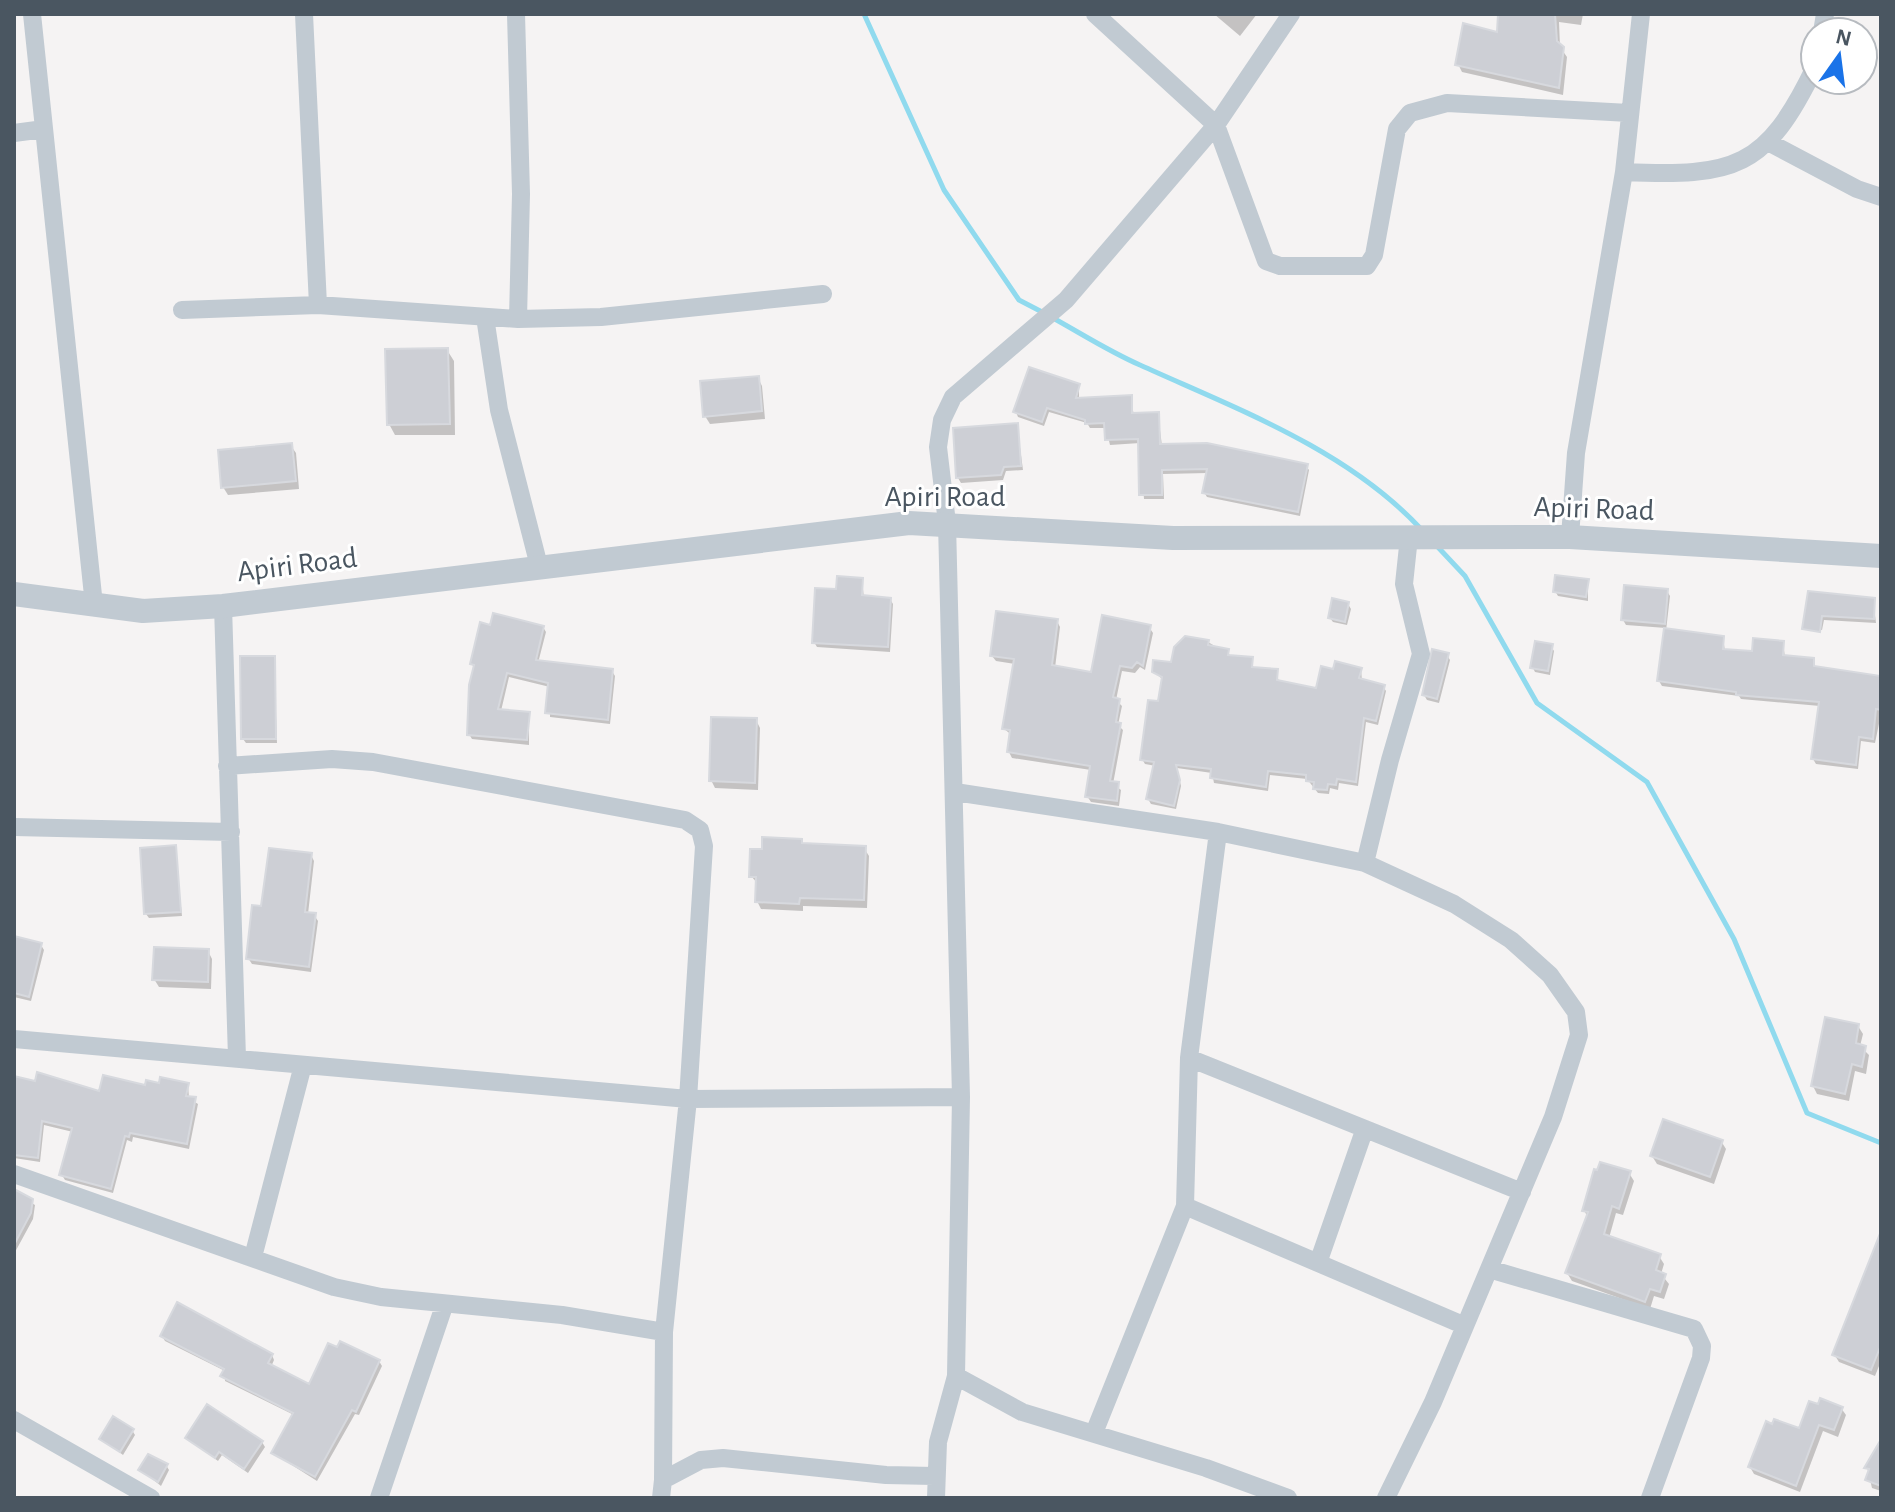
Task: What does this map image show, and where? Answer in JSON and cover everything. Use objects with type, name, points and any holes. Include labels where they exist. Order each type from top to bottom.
[{"type":"street","points":[[32,14],[94,605]]},
{"type":"street","points":[[304,14],[318,305]]},
{"type":"street","points":[[516,14],[521,194],[518,319]]},
{"type":"street","points":[[1095,14],[1216,125],[1266,261],[1280,266],[1367,266],[1374,255],[1397,129],[1410,113],[1447,103],[1629,113]]},
{"type":"street","points":[[936,1498],[934,1476],[938,1442],[956,1376],[961,1097],[947,523],[938,447],[942,420],[953,397],[1066,300],[1216,125],[1291,14]]},
{"type":"street","points":[[1570,537],[1576,453],[1624,172],[1641,14]]},
{"type":"street","points":[[1624,172],[1688,175],[1742,161],[1770,143],[1793,113],[1801,96]]},
{"type":"street","points":[[14,133],[44,129]]},
{"type":"street","points":[[1770,143],[1857,189],[1881,197]]},
{"type":"street","points":[[182,310],[318,305],[518,319],[601,317],[707,309],[823,294]]},
{"type":"street","points":[[485,317],[499,410],[539,566]]},
{"type":"street","name":"Apiri Road","points":[[14,594],[143,611],[223,606],[909,523],[1173,538],[1570,537],[1881,556]]},
{"type":"street","points":[[1365,863],[1390,760],[1421,654],[1404,584],[1409,537]]},
{"type":"street","points":[[223,606],[237,1058]]},
{"type":"street","points":[[227,766],[332,759],[373,762],[685,820],[700,830],[704,846],[688,1099],[664,1332],[662,1489]]},
{"type":"street","points":[[955,792],[1218,832],[1365,863],[1454,904],[1511,940],[1550,975],[1576,1012],[1579,1035],[1553,1117],[1433,1402],[1386,1498]]},
{"type":"street","points":[[14,827],[231,832]]},
{"type":"street","points":[[1094,1433],[1185,1206],[1189,1058],[1218,832]]},
{"type":"street","points":[[14,1039],[688,1099],[961,1097]]},
{"type":"street","points":[[1189,1058],[1522,1192]]},
{"type":"street","points":[[253,1257],[303,1065]]},
{"type":"street","points":[[1318,1263],[1364,1131]]},
{"type":"street","points":[[14,1174],[334,1287],[444,1306],[562,1315],[664,1332]]},
{"type":"street","points":[[1185,1206],[1463,1325]]},
{"type":"street","points":[[1489,1269],[1694,1329],[1699,1335],[1701,1358],[1650,1498]]},
{"type":"street","points":[[379,1498],[444,1306]]},
{"type":"street","points":[[956,1376],[1022,1412],[1288,1498]]},
{"type":"street","points":[[14,1420],[151,1498]]},
{"type":"street","points":[[662,1489],[701,1460],[723,1458],[874,1474],[934,1476]]},
{"type":"building","points":[[1498,14],[1555,14],[1557,41],[1564,47],[1559,88],[1455,65],[1463,23],[1497,32]]},
{"type":"building","points":[[448,348],[450,424],[387,425],[385,349]]},
{"type":"building","points":[[1029,367],[1080,384],[1076,398],[1132,395],[1132,413],[1159,412],[1160,444],[1207,443],[1308,464],[1298,512],[1202,493],[1207,469],[1162,470],[1162,495],[1139,495],[1138,439],[1105,440],[1104,423],[1085,424],[1085,420],[1047,408],[1042,422],[1013,412]]},
{"type":"building","points":[[759,376],[762,411],[703,417],[700,381]]},
{"type":"building","points":[[1018,423],[1021,466],[1004,467],[1001,475],[956,478],[953,428]]},
{"type":"building","points":[[292,443],[296,481],[221,488],[218,450]]},
{"type":"building","points":[[1555,575],[1589,579],[1586,597],[1553,592]]},
{"type":"building","points":[[837,576],[863,578],[862,595],[891,598],[888,647],[812,643],[815,588],[836,589]]},
{"type":"building","points":[[1624,585],[1668,589],[1665,624],[1621,620]]},
{"type":"building","points":[[1808,591],[1875,598],[1874,619],[1822,616],[1820,632],[1802,629]]},
{"type":"building","points":[[1332,598],[1349,602],[1345,622],[1328,618]]},
{"type":"building","points":[[996,611],[1058,619],[1052,665],[1091,672],[1102,615],[1151,625],[1143,666],[1137,662],[1132,668],[1120,666],[1113,697],[1120,699],[1116,722],[1121,723],[1110,781],[1119,782],[1117,801],[1085,797],[1090,766],[1007,752],[1010,730],[1002,729],[1014,659],[990,656]]},
{"type":"building","points":[[493,613],[544,626],[536,660],[613,669],[608,720],[545,713],[548,683],[507,673],[498,709],[530,712],[527,740],[467,735],[469,685],[474,665],[470,664],[480,622],[490,625]]},
{"type":"building","points":[[1664,628],[1724,636],[1723,649],[1752,651],[1753,638],[1784,641],[1783,655],[1814,658],[1814,666],[1881,676],[1881,710],[1876,709],[1873,739],[1859,737],[1856,765],[1811,759],[1819,702],[1736,695],[1736,692],[1657,681]]},
{"type":"building","points":[[1185,636],[1209,640],[1208,645],[1229,649],[1228,655],[1253,657],[1252,667],[1278,669],[1277,680],[1316,688],[1321,666],[1333,669],[1335,661],[1362,668],[1359,678],[1385,685],[1376,721],[1364,718],[1356,782],[1337,779],[1336,785],[1328,784],[1327,790],[1313,789],[1314,782],[1306,781],[1306,775],[1268,771],[1266,787],[1210,778],[1211,769],[1176,765],[1180,780],[1174,806],[1146,799],[1154,762],[1140,760],[1148,700],[1158,701],[1162,677],[1152,672],[1153,660],[1171,662],[1174,647]]},
{"type":"building","points":[[1535,641],[1553,644],[1548,671],[1530,668]]},
{"type":"building","points":[[1432,649],[1449,653],[1437,699],[1422,695]]},
{"type":"building","points":[[240,656],[275,656],[276,739],[241,739]]},
{"type":"building","points":[[711,717],[757,718],[755,783],[709,781]]},
{"type":"building","points":[[762,837],[802,839],[802,843],[866,846],[864,900],[800,898],[799,904],[755,902],[756,877],[749,877],[750,849],[762,849]]},
{"type":"building","points":[[176,845],[181,912],[144,914],[140,848]]},
{"type":"building","points":[[269,848],[312,853],[305,912],[316,913],[309,967],[246,959],[252,905],[261,906]]},
{"type":"building","points":[[14,936],[42,943],[29,997],[14,993]]},
{"type":"building","points":[[154,947],[209,949],[208,982],[152,980]]},
{"type":"building","points":[[1825,1017],[1859,1024],[1856,1043],[1866,1046],[1862,1067],[1852,1064],[1845,1094],[1811,1086]]},
{"type":"building","points":[[37,1072],[99,1091],[103,1075],[145,1085],[146,1080],[159,1083],[160,1077],[189,1083],[186,1096],[196,1097],[187,1144],[130,1133],[129,1137],[125,1136],[111,1189],[59,1175],[72,1128],[42,1121],[38,1158],[14,1155],[14,1076],[35,1081]]},
{"type":"building","points":[[1663,1119],[1723,1140],[1710,1177],[1650,1156]]},
{"type":"building","points":[[1600,1162],[1631,1171],[1619,1209],[1612,1206],[1604,1234],[1661,1254],[1656,1270],[1666,1274],[1660,1292],[1650,1289],[1645,1302],[1565,1273],[1588,1212],[1582,1211],[1594,1169],[1597,1170]]},
{"type":"building","points":[[14,1189],[33,1199],[31,1213],[14,1245]]},
{"type":"building","points":[[1881,1231],[1881,1345],[1871,1370],[1832,1355]]},
{"type":"building","points":[[177,1302],[273,1354],[268,1363],[309,1384],[328,1343],[337,1347],[340,1341],[380,1360],[356,1412],[352,1410],[315,1477],[271,1453],[293,1413],[220,1376],[224,1369],[160,1336]]},
{"type":"building","points":[[1820,1398],[1843,1407],[1834,1430],[1819,1425],[1796,1486],[1748,1467],[1766,1421],[1772,1424],[1774,1419],[1799,1428],[1809,1401],[1818,1404]]},
{"type":"building","points":[[207,1404],[263,1441],[244,1469],[219,1452],[215,1458],[185,1438]]},
{"type":"building","points":[[113,1416],[134,1429],[120,1452],[99,1439]]},
{"type":"building","points":[[1880,1441],[1881,1486],[1865,1480],[1869,1469],[1864,1468]]},
{"type":"building","points":[[148,1454],[168,1464],[158,1482],[138,1470]]},
{"type":"waterway","points":[[864,14],[944,190],[1019,300],[1044,313]]},
{"type":"waterway","points":[[1053,318],[1118,354],[1252,415],[1324,453],[1359,475],[1420,528]]},
{"type":"waterway","points":[[1435,544],[1465,576],[1537,703],[1647,782],[1734,939],[1807,1113],[1881,1143]]}]
